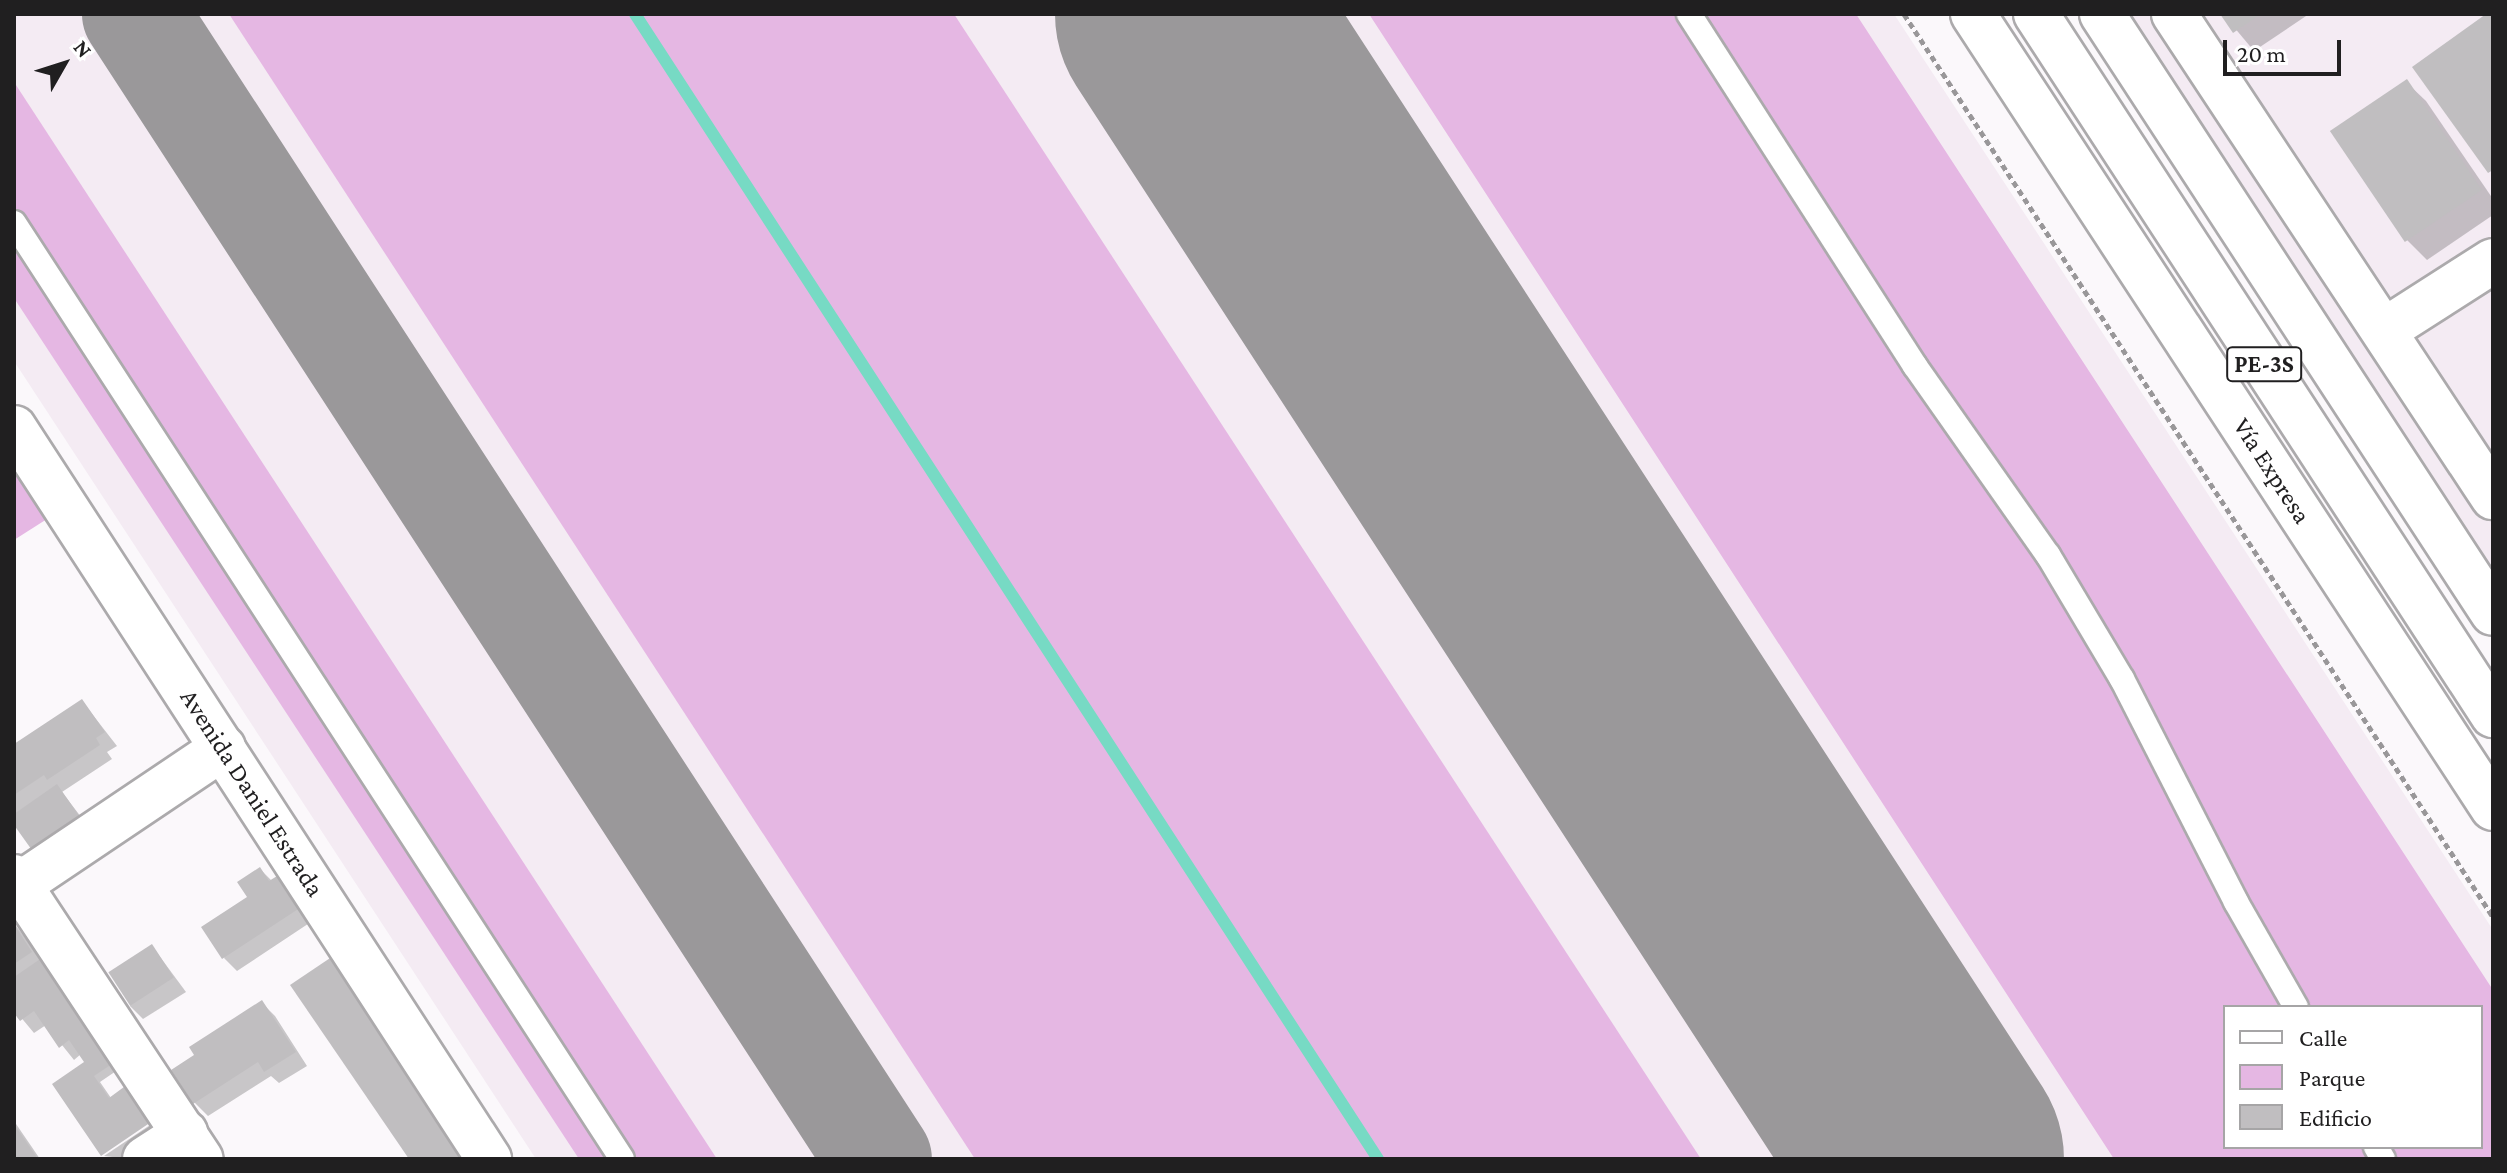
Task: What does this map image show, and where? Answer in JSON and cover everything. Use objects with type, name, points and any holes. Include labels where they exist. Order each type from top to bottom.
[{"type":"main road","name":"Vía Expresa","points":[[1973,14],[2493,808]]},
{"type":"main road","name":"Vía Expresa","points":[[2036,14],[2493,715]]},
{"type":"main road","name":"PE-3S","points":[[2102,14],[2493,613]]},
{"type":"main road","points":[[2174,14],[2493,497]]},
{"type":"main road","points":[[2385,330],[2493,261]]},
{"type":"main road","name":"Avenida Daniel Estrada","points":[[14,428],[489,1159]]},
{"type":"main road","points":[[145,1159],[193,1146],[17,881],[223,748]]},
{"type":"lane","points":[[1689,14],[1915,366],[2048,555],[2122,679],[2236,902],[2295,1005]]},
{"type":"lane","points":[[14,223],[622,1159]]},
{"type":"path","points":[[1904,14],[2493,917]]},
{"type":"shaded area","points":[[14,14],[1894,14],[2493,930],[2493,1159],[536,1159],[14,361]]},
{"type":"shaded area","points":[[2120,14],[2493,14],[2493,584]]},
{"type":"green space","points":[[229,14],[954,14],[1701,1159],[975,1159]]},
{"type":"green space","points":[[1369,14],[1856,14],[2493,990],[2493,1159],[2114,1159]]},
{"type":"green space","points":[[14,82],[717,1159],[579,1159],[14,298]]},
{"type":"green space","points":[[14,468],[47,519],[14,540]]},
{"type":"building","points":[[2220,14],[2261,14],[2233,33]]},
{"type":"building","points":[[2486,14],[2493,14],[2493,170],[2488,173],[2412,67]]},
{"type":"building","points":[[2407,79],[2482,190],[2405,242],[2330,131]]},
{"type":"building","points":[[82,699],[105,732],[96,738],[100,745],[47,780],[44,775],[14,795],[14,744]]},
{"type":"building","points":[[57,784],[82,820],[34,853],[14,825],[14,814]]},
{"type":"building","points":[[260,867],[269,881],[282,873],[318,896],[222,959],[201,927],[247,897],[237,882]]},
{"type":"building","points":[[14,924],[32,952],[14,964]]},
{"type":"building","points":[[152,944],[174,978],[130,1006],[108,972]]},
{"type":"building","points":[[345,948],[471,1159],[409,1159],[290,985]]},
{"type":"building","points":[[46,955],[118,1060],[94,1076],[109,1098],[128,1084],[154,1120],[101,1156],[52,1084],[84,1062],[69,1040],[59,1048],[34,1011],[20,1021],[14,1013],[14,977]]},
{"type":"building","points":[[262,1000],[296,1052],[264,1072],[258,1062],[193,1104],[171,1070],[194,1055],[189,1047]]},
{"type":"building","points":[[14,1124],[38,1159],[14,1159]]},
{"type":"waterway","points":[[635,14],[1378,1159]]},
{"type":"taxiway","points":[[135,14],[879,1159]]},
{"type":"runway","points":[[1187,14],[1932,1159]]}]
